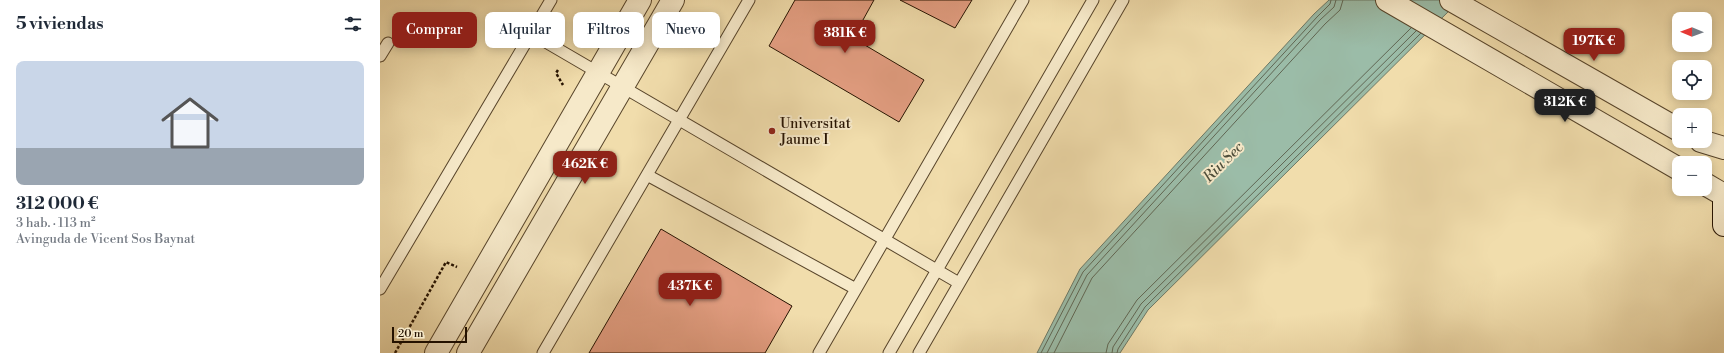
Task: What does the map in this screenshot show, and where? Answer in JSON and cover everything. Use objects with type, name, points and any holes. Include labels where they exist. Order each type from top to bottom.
[{"type":"street","points":[[436,353],[640,0]]},
{"type":"street","points":[[468,353],[673,0]]},
{"type":"street","points":[[1387,0],[1672,165]]},
{"type":"street","points":[[1450,0],[1672,126]]},
{"type":"street","points":[[1712,144],[1724,148]]},
{"type":"street","points":[[1712,188],[1724,195],[1724,225]]},
{"type":"lane","points":[[544,12],[551,0]]},
{"type":"lane","points":[[543,353],[749,0]]},
{"type":"lane","points":[[819,353],[1023,0]]},
{"type":"lane","points":[[889,353],[1093,0]]},
{"type":"lane","points":[[919,353],[1123,0]]},
{"type":"lane","points":[[380,56],[388,43]]},
{"type":"lane","points":[[380,289],[524,48]]},
{"type":"lane","points":[[556,48],[959,283]]},
{"type":"lane","points":[[647,175],[856,289]]},
{"type":"water","name":"Riu Sec","points":[[1329,0],[1460,0],[1148,310],[1120,353],[1037,353],[1080,269],[1314,14]]},
{"type":"building","points":[[795,0],[874,0],[853,38],[924,80],[899,122],[769,46]]},
{"type":"building","points":[[900,0],[972,0],[955,28]]},
{"type":"building","points":[[661,229],[792,306],[765,353],[589,353]]},
{"type":"place","name":"Universitat Jaume I","points":[[772,131]]}]
